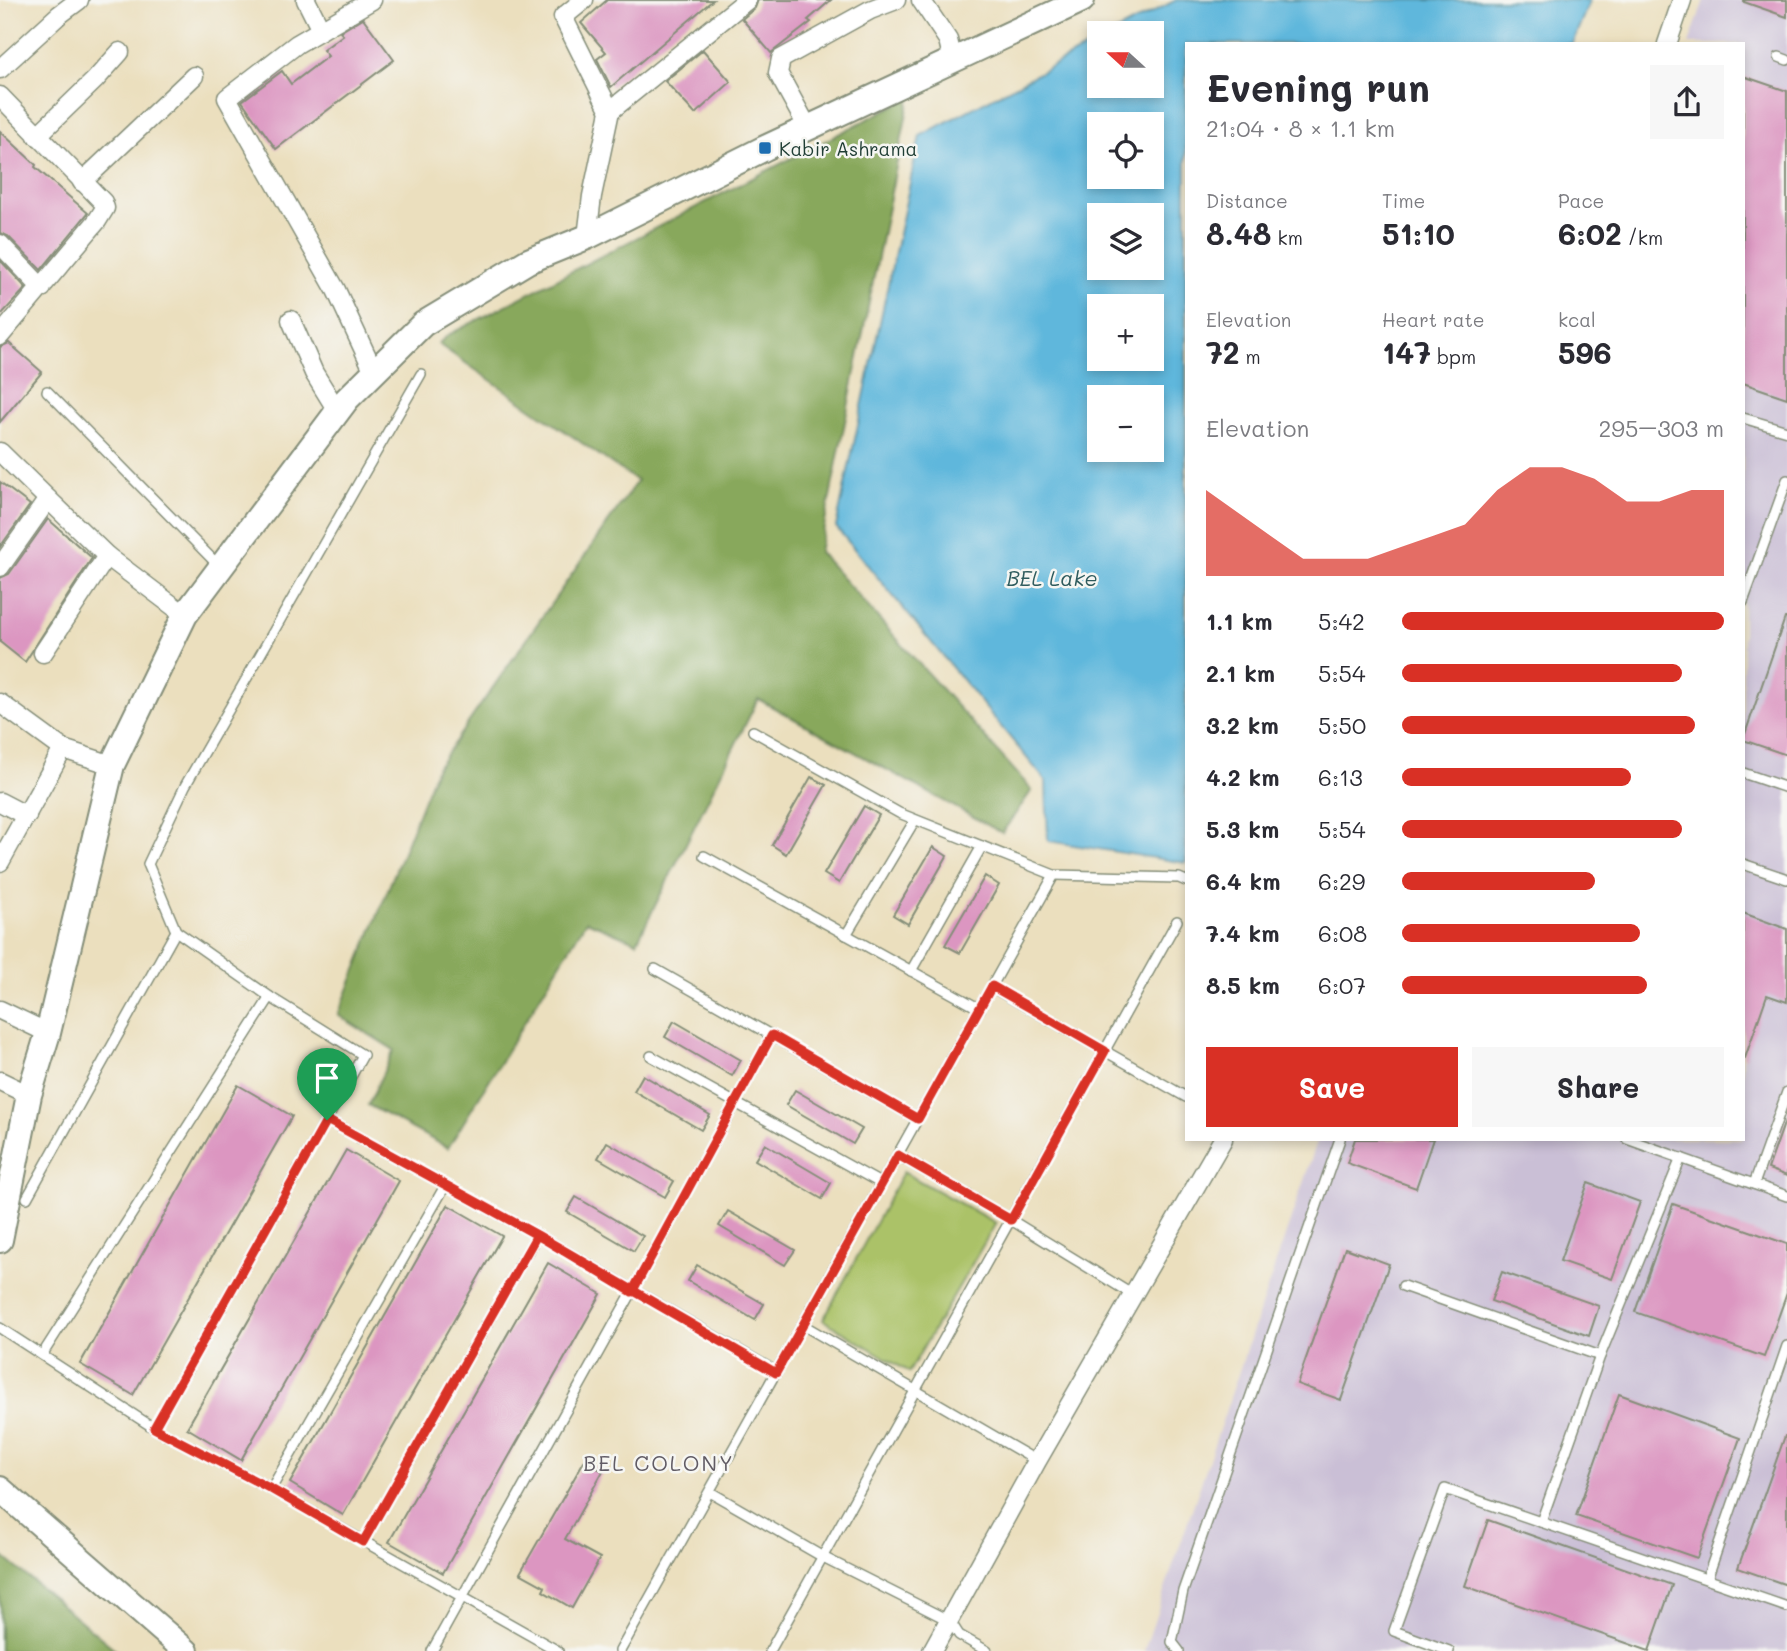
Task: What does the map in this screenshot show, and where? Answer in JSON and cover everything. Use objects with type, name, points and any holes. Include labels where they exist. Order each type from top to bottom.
[{"type":"street","points":[[0,69],[79,0]]},
{"type":"street","points":[[306,0],[321,30]]},
{"type":"street","points":[[372,0],[297,44],[227,98],[336,290],[375,373]]},
{"type":"street","points":[[584,0],[563,17],[610,111],[592,196],[587,237]]},
{"type":"street","points":[[610,111],[747,0]]},
{"type":"street","points":[[808,128],[778,73],[781,59],[870,10],[895,0]]},
{"type":"street","points":[[921,0],[948,40],[953,61]]},
{"type":"street","points":[[1668,42],[1682,0]]},
{"type":"street","points":[[0,1240],[8,1160],[48,1033],[112,765],[185,615],[338,412],[423,324],[528,261],[587,237],[808,128],[1078,1]]},
{"type":"street","points":[[37,136],[120,52]]},
{"type":"street","points":[[82,182],[194,76]]},
{"type":"street","points":[[0,96],[103,202],[105,208],[0,336]]},
{"type":"street","points":[[0,244],[42,288]]},
{"type":"street","points":[[290,320],[314,373],[338,412]]},
{"type":"street","points":[[0,452],[107,556],[185,615]]},
{"type":"street","points":[[0,567],[48,499]]},
{"type":"street","points":[[43,653],[107,556]]},
{"type":"street","points":[[0,703],[63,749],[112,765]]},
{"type":"street","points":[[0,862],[63,749]]},
{"type":"street","points":[[0,802],[27,816]]},
{"type":"street","points":[[0,1010],[48,1033]]},
{"type":"street","points":[[0,1081],[29,1095]]},
{"type":"street","points":[[932,1651],[1037,1461],[1222,1141]]},
{"type":"street","points":[[0,1489],[186,1651]]},
{"type":"lane","points":[[154,1428],[363,1055],[270,997],[176,931],[148,864],[185,786],[421,374]]},
{"type":"lane","points":[[47,391],[220,567]]},
{"type":"lane","points":[[1745,419],[1787,431]]},
{"type":"lane","points":[[1745,596],[1787,480]]},
{"type":"lane","points":[[753,731],[900,813],[1054,875],[1179,878],[1185,881]]},
{"type":"lane","points":[[1745,774],[1787,788]]},
{"type":"lane","points":[[846,935],[915,820]]},
{"type":"lane","points":[[911,971],[982,846]]},
{"type":"lane","points":[[704,856],[980,1009]]},
{"type":"lane","points":[[1745,865],[1787,879]]},
{"type":"lane","points":[[620,1651],[1054,875]]},
{"type":"lane","points":[[770,1651],[1177,921]]},
{"type":"lane","points":[[27,1198],[176,931]]},
{"type":"lane","points":[[655,969],[918,1119]]},
{"type":"lane","points":[[992,986],[1185,1096]]},
{"type":"lane","points":[[42,1354],[270,997]]},
{"type":"lane","points":[[432,1651],[772,1035]]},
{"type":"lane","points":[[651,1056],[881,1184]]},
{"type":"lane","points":[[1754,1184],[1787,1092]]},
{"type":"lane","points":[[327,1120],[537,1235],[776,1373]]},
{"type":"lane","points":[[1179,1651],[1172,1642],[1183,1591],[1339,1141]]},
{"type":"lane","points":[[1633,1141],[1787,1196]]},
{"type":"lane","points":[[898,1155],[1133,1295]]},
{"type":"lane","points":[[1541,1522],[1601,1356],[1681,1158]]},
{"type":"lane","points":[[271,1489],[445,1186]]},
{"type":"lane","points":[[363,1542],[537,1235]]},
{"type":"lane","points":[[1403,1286],[1601,1356]]},
{"type":"lane","points":[[803,1325],[1037,1461]]},
{"type":"lane","points":[[0,1328],[154,1428],[271,1489],[558,1651]]},
{"type":"lane","points":[[1707,1579],[1787,1346]]},
{"type":"lane","points":[[1449,1651],[1394,1631],[1445,1489],[1787,1607]]},
{"type":"lane","points":[[709,1493],[823,1557],[950,1621],[959,1635],[987,1651]]},
{"type":"shaded area","points":[[1704,0],[1787,0],[1787,1651],[1144,1651],[1317,1141],[1745,1141],[1745,42],[1690,42]]},
{"type":"green space","points":[[910,97],[819,552],[1032,790],[1002,833],[758,699],[637,942],[586,921],[448,1148],[368,1105],[394,1050],[338,1015],[436,769],[637,481],[438,344],[448,335]]},
{"type":"green space","points":[[903,1172],[996,1223],[909,1372],[823,1320]]},
{"type":"green space","points":[[0,1554],[117,1651],[0,1651]]},
{"type":"water","name":"BEL Lake","points":[[1176,0],[1590,0],[1573,42],[1185,42],[1185,863],[1048,841],[1046,781],[836,527],[920,136],[1087,47],[1087,98],[1164,98],[1164,21],[1136,21]]},
{"type":"building","points":[[607,0],[713,0],[611,87],[597,59],[606,52],[581,23]]},
{"type":"building","points":[[758,0],[831,0],[808,20],[811,22],[771,53],[742,19],[755,8]]},
{"type":"building","points":[[1787,0],[1787,17],[1744,2]]},
{"type":"building","points":[[363,18],[394,60],[276,149],[242,101],[282,71],[291,84],[328,56],[323,50],[343,35],[340,32]]},
{"type":"building","points":[[703,50],[731,82],[695,114],[665,81]]},
{"type":"building","points":[[1745,77],[1787,91],[1787,398],[1745,384]]},
{"type":"building","points":[[0,131],[36,165],[35,167],[88,213],[41,270],[8,236],[0,233]]},
{"type":"building","points":[[0,260],[26,288],[0,316]]},
{"type":"building","points":[[9,343],[42,372],[0,422],[0,347]]},
{"type":"building","points":[[0,482],[30,505],[0,547]]},
{"type":"building","points":[[48,519],[92,558],[25,662],[0,642],[0,578],[9,574]]},
{"type":"building","points":[[1787,618],[1787,755],[1745,741],[1745,734]]},
{"type":"building","points":[[811,777],[826,785],[786,854],[772,845]]},
{"type":"building","points":[[864,806],[879,815],[839,883],[824,874]]},
{"type":"building","points":[[933,847],[947,856],[908,924],[893,915]]},
{"type":"building","points":[[985,876],[999,885],[960,953],[945,945]]},
{"type":"building","points":[[1745,914],[1787,929],[1787,1002],[1767,995],[1745,1058]]},
{"type":"building","points":[[674,1021],[741,1060],[732,1076],[665,1037]]},
{"type":"building","points":[[643,1075],[710,1115],[701,1130],[634,1091]]},
{"type":"building","points":[[238,1085],[292,1116],[133,1395],[80,1364]]},
{"type":"building","points":[[795,1090],[862,1129],[853,1144],[786,1105]]},
{"type":"building","points":[[1787,1121],[1787,1176],[1768,1169]]},
{"type":"building","points":[[1354,1141],[1432,1141],[1416,1188],[1347,1163]]},
{"type":"building","points":[[607,1142],[674,1181],[665,1197],[598,1158]]},
{"type":"building","points":[[765,1144],[831,1183],[822,1199],[755,1160]]},
{"type":"building","points":[[346,1150],[399,1181],[241,1460],[187,1428]]},
{"type":"building","points":[[1588,1183],[1640,1202],[1612,1279],[1560,1261]]},
{"type":"building","points":[[576,1197],[643,1236],[634,1251],[567,1212]]},
{"type":"building","points":[[1673,1204],[1787,1244],[1787,1293],[1764,1357],[1635,1312]]},
{"type":"building","points":[[448,1205],[502,1236],[343,1515],[290,1483]]},
{"type":"building","points":[[728,1211],[795,1250],[785,1265],[719,1226]]},
{"type":"building","points":[[1345,1248],[1389,1264],[1341,1400],[1297,1384]]},
{"type":"building","points":[[548,1263],[601,1294],[443,1573],[389,1542]]},
{"type":"building","points":[[697,1265],[764,1304],[755,1320],[688,1281]]},
{"type":"building","points":[[1502,1272],[1599,1306],[1589,1336],[1491,1301]]},
{"type":"building","points":[[1619,1394],[1740,1438],[1697,1558],[1576,1516]]},
{"type":"building","points":[[1787,1436],[1787,1585],[1738,1568]]},
{"type":"building","points":[[584,1461],[603,1471],[565,1539],[600,1558],[572,1608],[543,1591],[545,1587],[520,1573]]},
{"type":"building","points":[[1488,1520],[1672,1585],[1649,1651],[1465,1586]]},
{"type":"place","name":"Kabir Ashrama","points":[[765,148]]},
{"type":"district","name":"BEL COLONY","points":[[659,1462]]},
{"type":"route","points":[[327,1120],[154,1428],[271,1489],[363,1542],[537,1235],[585,1264],[632,1292],[772,1035],[918,1119],[992,986],[1105,1051],[1011,1220],[898,1155],[776,1373],[632,1292],[537,1235],[327,1120]]}]
